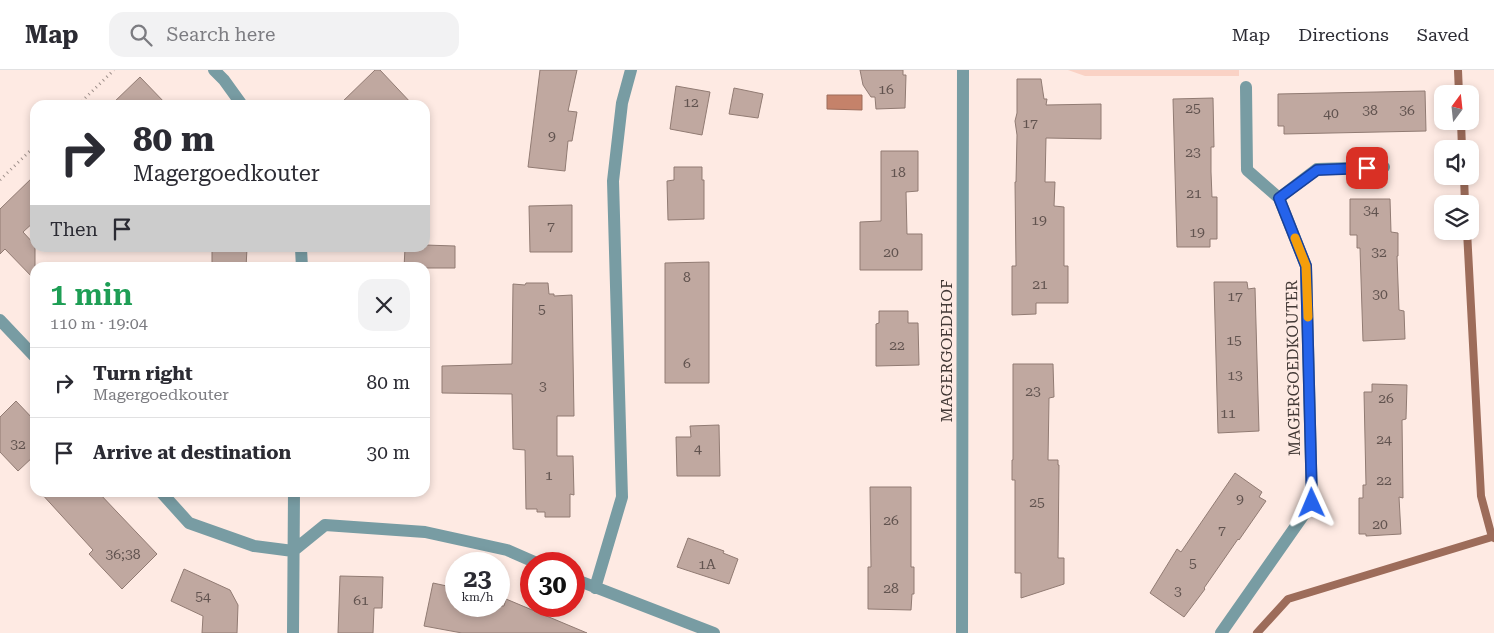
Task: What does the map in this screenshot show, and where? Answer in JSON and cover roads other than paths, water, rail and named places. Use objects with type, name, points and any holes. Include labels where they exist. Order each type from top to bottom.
[{"type":"street","points":[[214,70],[238,100]]},
{"type":"street","points":[[595,588],[622,497],[613,181],[622,103],[631,70]]},
{"type":"street","name":"MAGERGOEDHOF","points":[[962,70],[962,633]]},
{"type":"street","name":"MAGERGOEDKOUTER","points":[[1221,633],[1312,503],[1306,266],[1279,198],[1247,170],[1246,87]]},
{"type":"street","points":[[1279,198],[1317,170],[1384,167]]},
{"type":"street","points":[[0,320],[30,352]]},
{"type":"street","points":[[166,497],[189,523],[254,546],[293,551],[325,525],[425,532],[507,550],[520,556]]},
{"type":"street","points":[[293,633],[294,497]]},
{"type":"street","points":[[585,584],[714,633]]},
{"type":"waterway","points":[[1458,70],[1459,85]]},
{"type":"waterway","points":[[1461,130],[1462,140]]},
{"type":"waterway","points":[[1464,185],[1465,195]]},
{"type":"waterway","points":[[1467,240],[1481,496],[1492,537]]},
{"type":"waterway","points":[[1257,633],[1288,599],[1492,537],[1494,538]]}]
